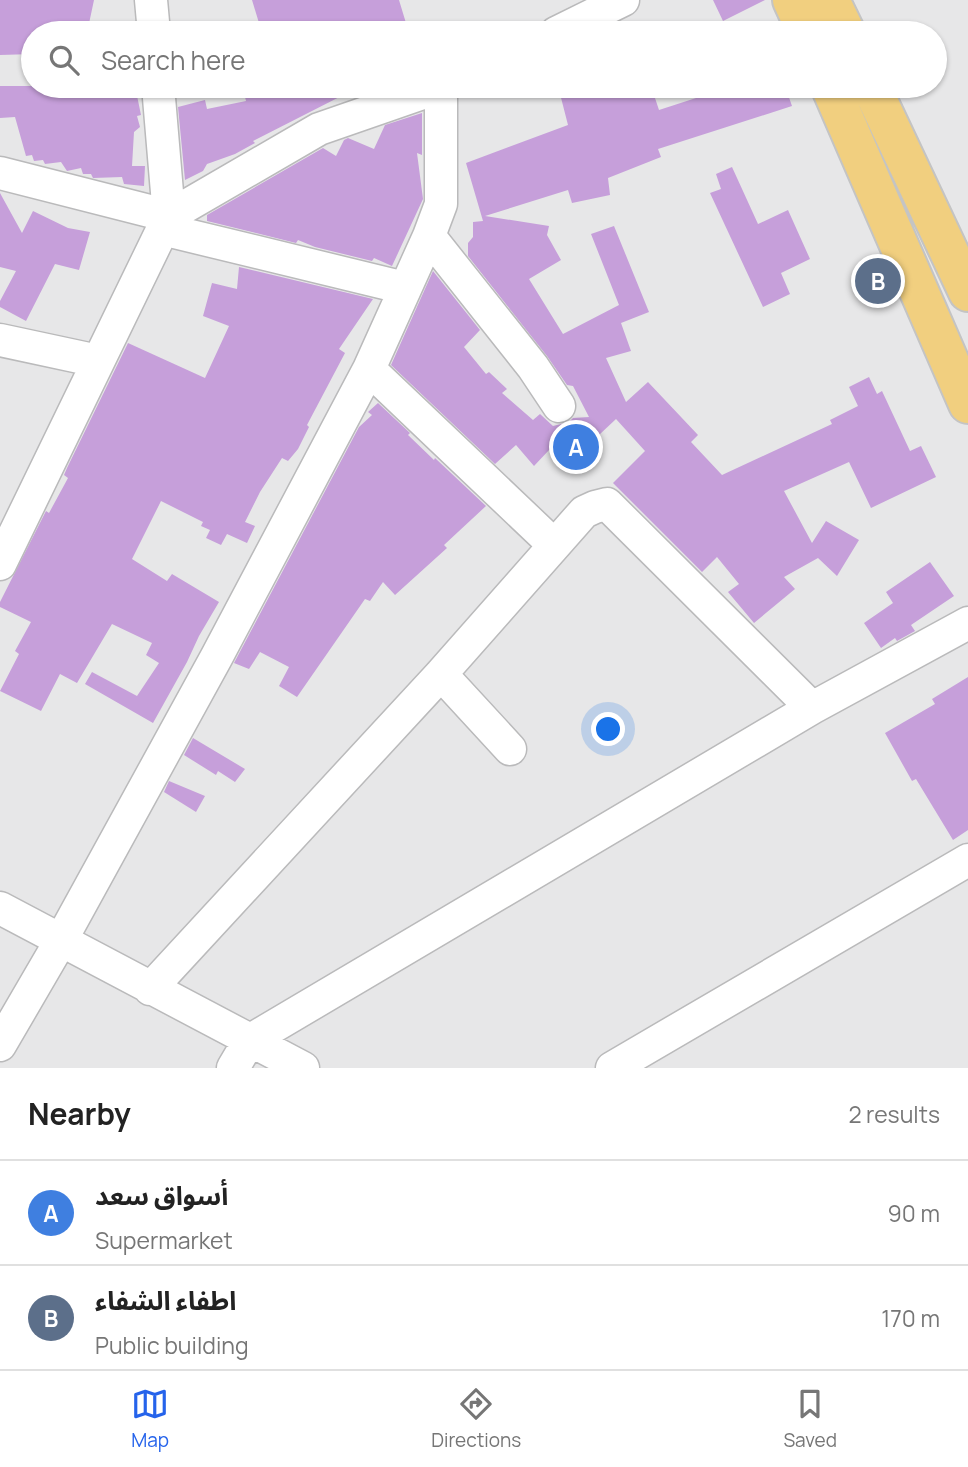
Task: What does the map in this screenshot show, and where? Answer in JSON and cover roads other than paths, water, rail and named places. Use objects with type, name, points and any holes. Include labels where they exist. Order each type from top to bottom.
[{"type":"main road","points":[[792,0],[802,21]]},
{"type":"main road","points":[[830,0],[840,21]]},
{"type":"main road","points":[[836,98],[960,366],[968,404]]},
{"type":"main road","points":[[876,98],[968,292]]},
{"type":"street","points":[[151,0],[153,21]]},
{"type":"street","points":[[580,21],[623,0]]},
{"type":"street","points":[[0,564],[166,223],[159,98]]},
{"type":"street","points":[[166,223],[319,129],[408,98]]},
{"type":"street","points":[[0,1045],[60,942],[237,619],[369,369],[441,204],[442,98]]},
{"type":"street","points":[[0,173],[166,223],[405,288]]},
{"type":"street","points":[[429,236],[533,367],[559,406]]},
{"type":"street","points":[[0,340],[98,361]]},
{"type":"street","points":[[369,369],[554,545]]},
{"type":"street","points":[[150,989],[441,674],[584,512],[607,504],[812,708]]},
{"type":"street","points":[[233,1068],[249,1041],[812,708],[968,623]]},
{"type":"street","points":[[441,674],[510,749]]},
{"type":"street","points":[[612,1068],[968,860]]},
{"type":"street","points":[[0,908],[303,1068]]},
{"type":"place","name":"اطفاء الشفاء","points":[[878,281]]},
{"type":"place","name":"أسواق سعد","points":[[576,447]]}]
